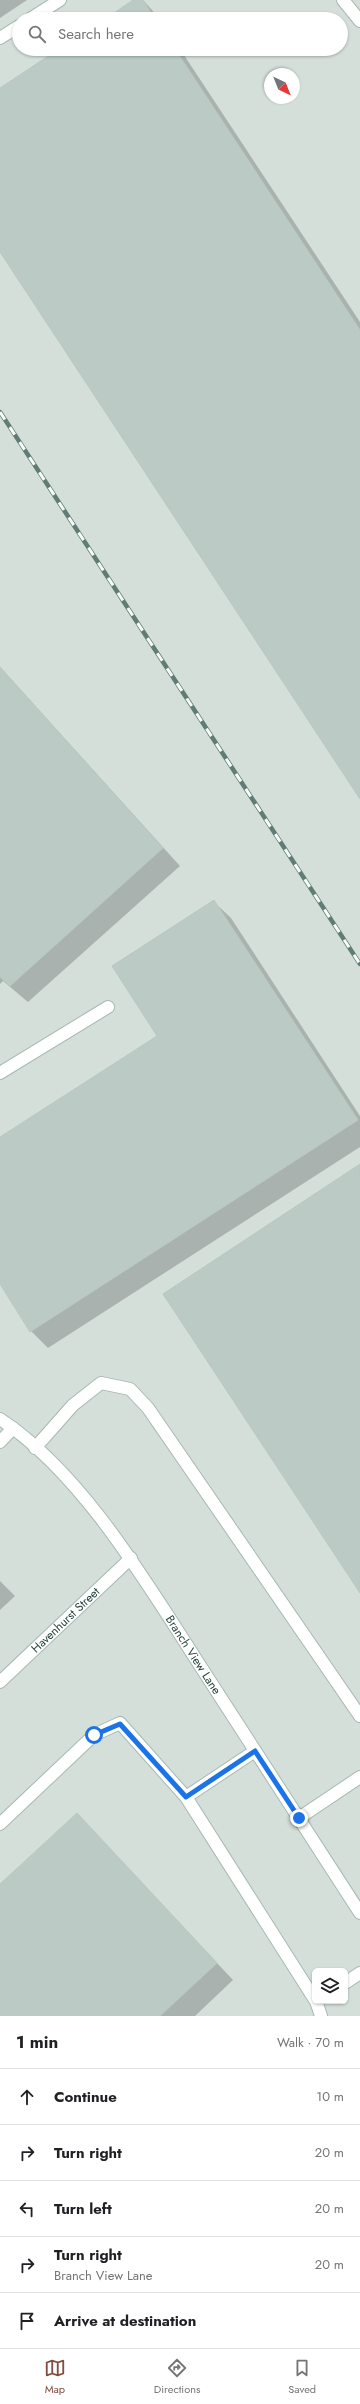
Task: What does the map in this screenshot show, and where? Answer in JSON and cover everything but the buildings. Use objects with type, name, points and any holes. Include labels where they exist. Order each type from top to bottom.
[{"type":"street","points":[[41,12],[60,0]]},
{"type":"street","points":[[343,0],[360,21]]},
{"type":"street","points":[[0,38],[12,30]]},
{"type":"street","points":[[0,1073],[108,1007]]},
{"type":"street","points":[[35,1448],[73,1405],[102,1383],[130,1389],[148,1408],[360,1716]]},
{"type":"street","name":"Branch View Lane","points":[[0,1419],[13,1428],[66,1478],[131,1558],[360,1913]]},
{"type":"street","points":[[0,1442],[13,1428]]},
{"type":"street","name":"Havenhurst Street","points":[[0,1682],[131,1558]]},
{"type":"street","points":[[0,1824],[94,1735],[120,1724],[186,1797],[312,1995]]},
{"type":"street","points":[[186,1797],[255,1751]]},
{"type":"street","points":[[299,1818],[360,1777]]},
{"type":"street","points":[[348,1981],[360,1973]]},
{"type":"street","points":[[317,2004],[321,2016]]},
{"type":"shaded area","points":[[0,0],[360,0],[360,2016],[0,2016]]},
{"type":"railway","points":[[0,412],[360,964]]},
{"type":"route","points":[[94,1735],[120,1724],[186,1797],[255,1751],[299,1818]]}]
